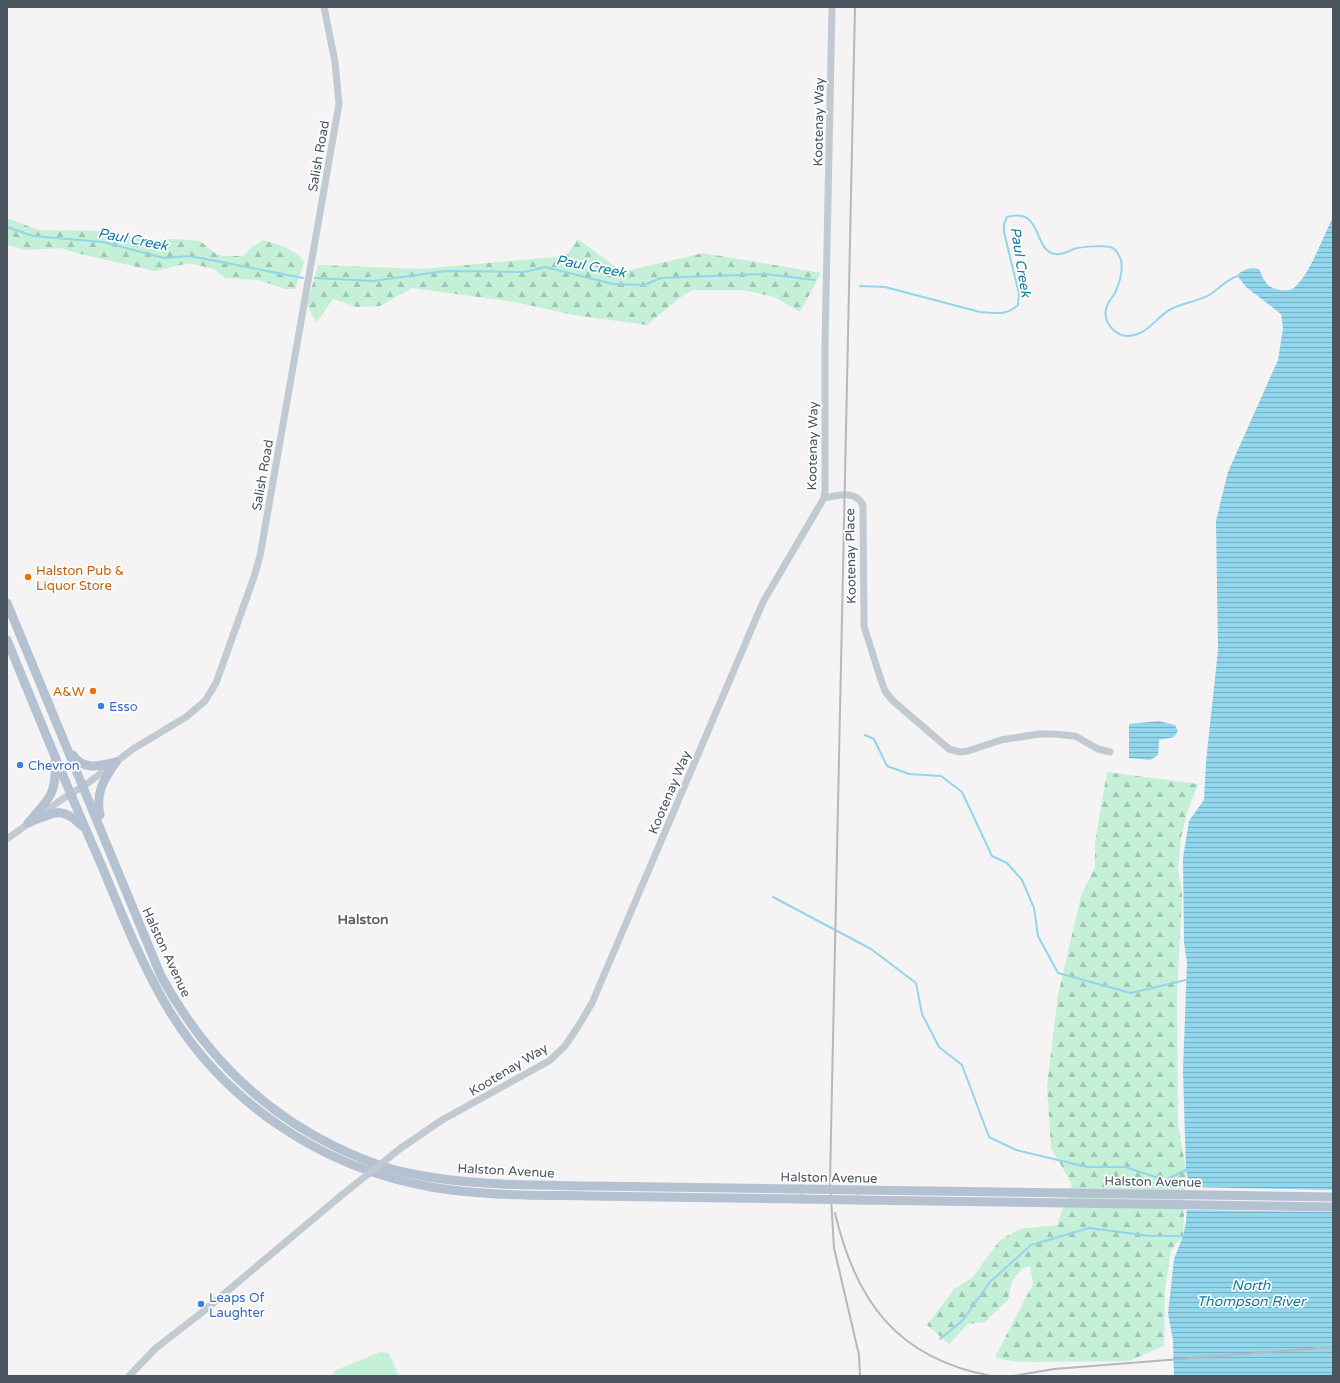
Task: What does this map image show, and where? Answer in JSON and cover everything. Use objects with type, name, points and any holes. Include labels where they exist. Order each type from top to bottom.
[{"type":"main road","name":"Halston Avenue","points":[[7,603],[104,835],[146,944],[175,1002],[194,1031],[217,1058],[258,1099],[282,1116],[327,1143],[375,1164],[406,1173],[466,1182],[518,1185],[1333,1197]]},
{"type":"main road","name":"Halston Avenue","points":[[7,640],[70,794],[153,981],[166,1006],[187,1037],[228,1085],[276,1124],[322,1151],[367,1171],[403,1182],[464,1192],[516,1195],[1333,1207]]},
{"type":"main road","points":[[66,744],[77,762],[86,766],[97,767],[116,762]]},
{"type":"main road","points":[[28,823],[49,799],[54,787],[54,754]]},
{"type":"main road","points":[[104,835],[98,805],[98,793],[103,780],[116,762]]},
{"type":"main road","points":[[28,823],[57,812],[67,813],[73,816],[85,828]]},
{"type":"street","name":"Salish Road","points":[[7,839],[70,794],[84,786],[133,749],[186,717],[205,701],[216,683],[254,577],[278,457],[339,104],[335,62],[324,7]]},
{"type":"street","name":"Kootenay Way","points":[[129,1376],[156,1348],[200,1314],[400,1148],[442,1120],[549,1061],[565,1046],[580,1025],[592,1003],[763,602],[824,498],[825,344],[832,7]]},
{"type":"street","name":"Kootenay Place","points":[[824,498],[852,495],[860,499],[864,505],[864,626],[885,691],[901,710],[949,749],[960,752],[968,751],[1001,740],[1039,734],[1074,736],[1098,749],[1110,752]]},
{"type":"green space","points":[[7,218],[38,230],[107,231],[150,241],[172,239],[200,241],[216,254],[223,256],[243,256],[251,248],[263,240],[291,250],[304,262],[295,289],[286,289],[258,280],[225,278],[214,269],[189,263],[155,271],[76,253],[61,248],[27,250],[7,245]]},
{"type":"green space","points":[[578,239],[622,272],[703,253],[821,273],[800,312],[775,297],[743,290],[692,290],[678,299],[647,325],[574,315],[515,302],[412,288],[380,306],[357,307],[333,299],[316,323],[307,304],[318,265],[422,269],[566,256]]},
{"type":"green space","points":[[1107,772],[1198,784],[1187,813],[1181,838],[1178,868],[1182,894],[1177,995],[1178,1125],[1186,1170],[1183,1236],[1171,1250],[1165,1289],[1164,1346],[1129,1361],[1022,1362],[1005,1360],[995,1357],[1033,1284],[1030,1266],[1023,1268],[1012,1281],[1008,1300],[985,1322],[968,1324],[949,1344],[927,1325],[954,1289],[972,1278],[1000,1240],[1020,1229],[1057,1225],[1072,1184],[1051,1148],[1047,1086],[1058,995],[1081,896],[1095,867],[1095,842]]},
{"type":"green space","points":[[380,1352],[389,1353],[399,1376],[333,1376],[334,1371]]},
{"type":"water","name":"North Thompson River","points":[[1333,217],[1333,1376],[1174,1376],[1173,1340],[1168,1314],[1174,1259],[1183,1236],[1186,1222],[1188,1180],[1186,1170],[1183,1071],[1187,962],[1184,943],[1183,858],[1189,821],[1204,800],[1206,762],[1218,650],[1216,521],[1228,472],[1278,360],[1283,328],[1281,314],[1246,287],[1237,275],[1248,269],[1259,269],[1265,282],[1273,288],[1284,291],[1294,288],[1301,280],[1311,263]]},
{"type":"water","points":[[1159,721],[1175,725],[1178,731],[1174,737],[1159,740],[1158,755],[1150,760],[1129,758],[1129,724]]},
{"type":"pier","points":[[1186,1187],[1333,1190],[1333,1212],[1185,1210]]},
{"type":"waterway","name":"Paul Creek","points":[[860,286],[885,287],[980,312],[1000,313],[1009,311],[1018,305],[1019,294],[1004,232],[1004,224],[1007,217],[1018,216],[1027,218],[1032,223],[1047,251],[1054,254],[1063,254],[1077,248],[1094,246],[1107,246],[1116,250],[1121,260],[1121,272],[1115,293],[1107,305],[1106,319],[1111,327],[1119,334],[1128,336],[1135,335],[1146,329],[1171,309],[1211,294],[1227,281],[1238,276]]},
{"type":"waterway","name":"Paul Creek","points":[[7,227],[33,236],[103,242],[164,258],[190,256],[303,278]]},
{"type":"waterway","name":"Paul Creek","points":[[315,278],[373,281],[446,271],[524,272],[545,267],[613,284],[644,285],[661,278],[765,274],[815,280]]},
{"type":"waterway","points":[[865,735],[874,739],[887,766],[909,774],[941,776],[962,792],[992,856],[1007,863],[1022,880],[1034,908],[1038,936],[1058,973],[1131,993],[1186,980]]},
{"type":"waterway","points":[[773,897],[871,949],[916,983],[922,1014],[939,1047],[962,1065],[989,1137],[1016,1150],[1087,1167],[1125,1167],[1165,1180],[1186,1170]]},
{"type":"waterway","points":[[940,1339],[962,1321],[990,1282],[1031,1245],[1089,1228],[1151,1236],[1183,1236]]},
{"type":"railway","points":[[855,7],[830,1181],[834,1248],[859,1355],[860,1376]]},
{"type":"railway","points":[[835,1213],[844,1245],[855,1273],[869,1299],[886,1321],[906,1340],[930,1355],[958,1367],[991,1376]]},
{"type":"railway","points":[[1013,1376],[1054,1369],[1333,1347]]},
{"type":"place","name":"Halston Pub & Liquor Store","points":[[28,577]]},
{"type":"place","name":"A&W","points":[[93,691]]},
{"type":"place","name":"Esso","points":[[101,706]]},
{"type":"place","name":"Chevron","points":[[20,765]]},
{"type":"place","name":"Leaps Of Laughter","points":[[201,1304]]},
{"type":"district","name":"Halston","points":[[363,919]]}]
